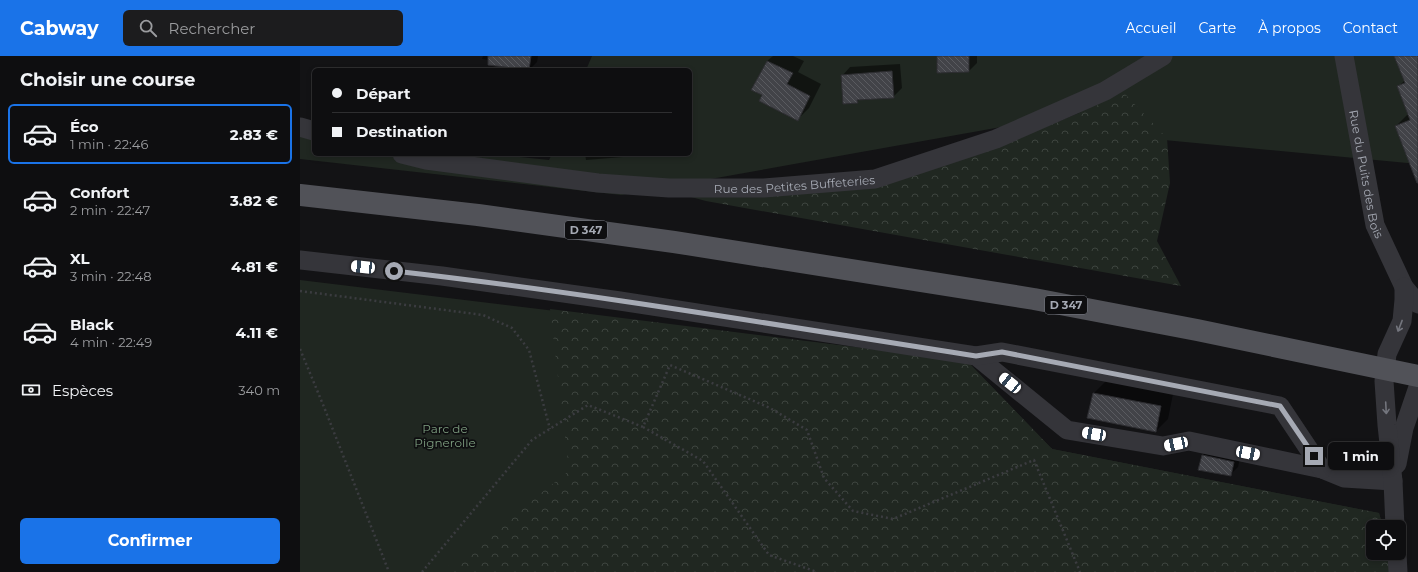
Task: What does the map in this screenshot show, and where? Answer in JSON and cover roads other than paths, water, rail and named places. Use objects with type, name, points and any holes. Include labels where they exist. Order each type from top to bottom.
[{"type":"main road","name":"D 347","points":[[300,195],[478,215],[674,242],[1034,299],[1197,330],[1418,376]]},
{"type":"street","name":"Rue des Petites Buffeteries","points":[[410,156],[426,160],[559,178],[669,188],[764,188],[875,179],[996,139],[1105,91],[1162,56]]},
{"type":"street","name":"Rue du Puits des Bois","points":[[1344,56],[1375,225],[1404,287],[1418,304]]},
{"type":"street","points":[[300,127],[312,130]]},
{"type":"street","points":[[300,260],[442,276],[542,290],[976,356],[1002,352],[1280,406],[1322,469]]},
{"type":"street","name":"Rue du Puits des Bois","points":[[1393,481],[1384,381],[1387,354],[1402,321],[1404,287]]},
{"type":"street","points":[[976,356],[1067,430],[1163,446],[1189,441],[1322,469],[1344,478],[1393,481]]},
{"type":"street","points":[[1395,520],[1393,481],[1404,428],[1418,387]]},
{"type":"street","points":[[1397,560],[1398,572]]},
{"type":"park label","name":"Parc de Pignerolle","points":[[445,435]]}]
